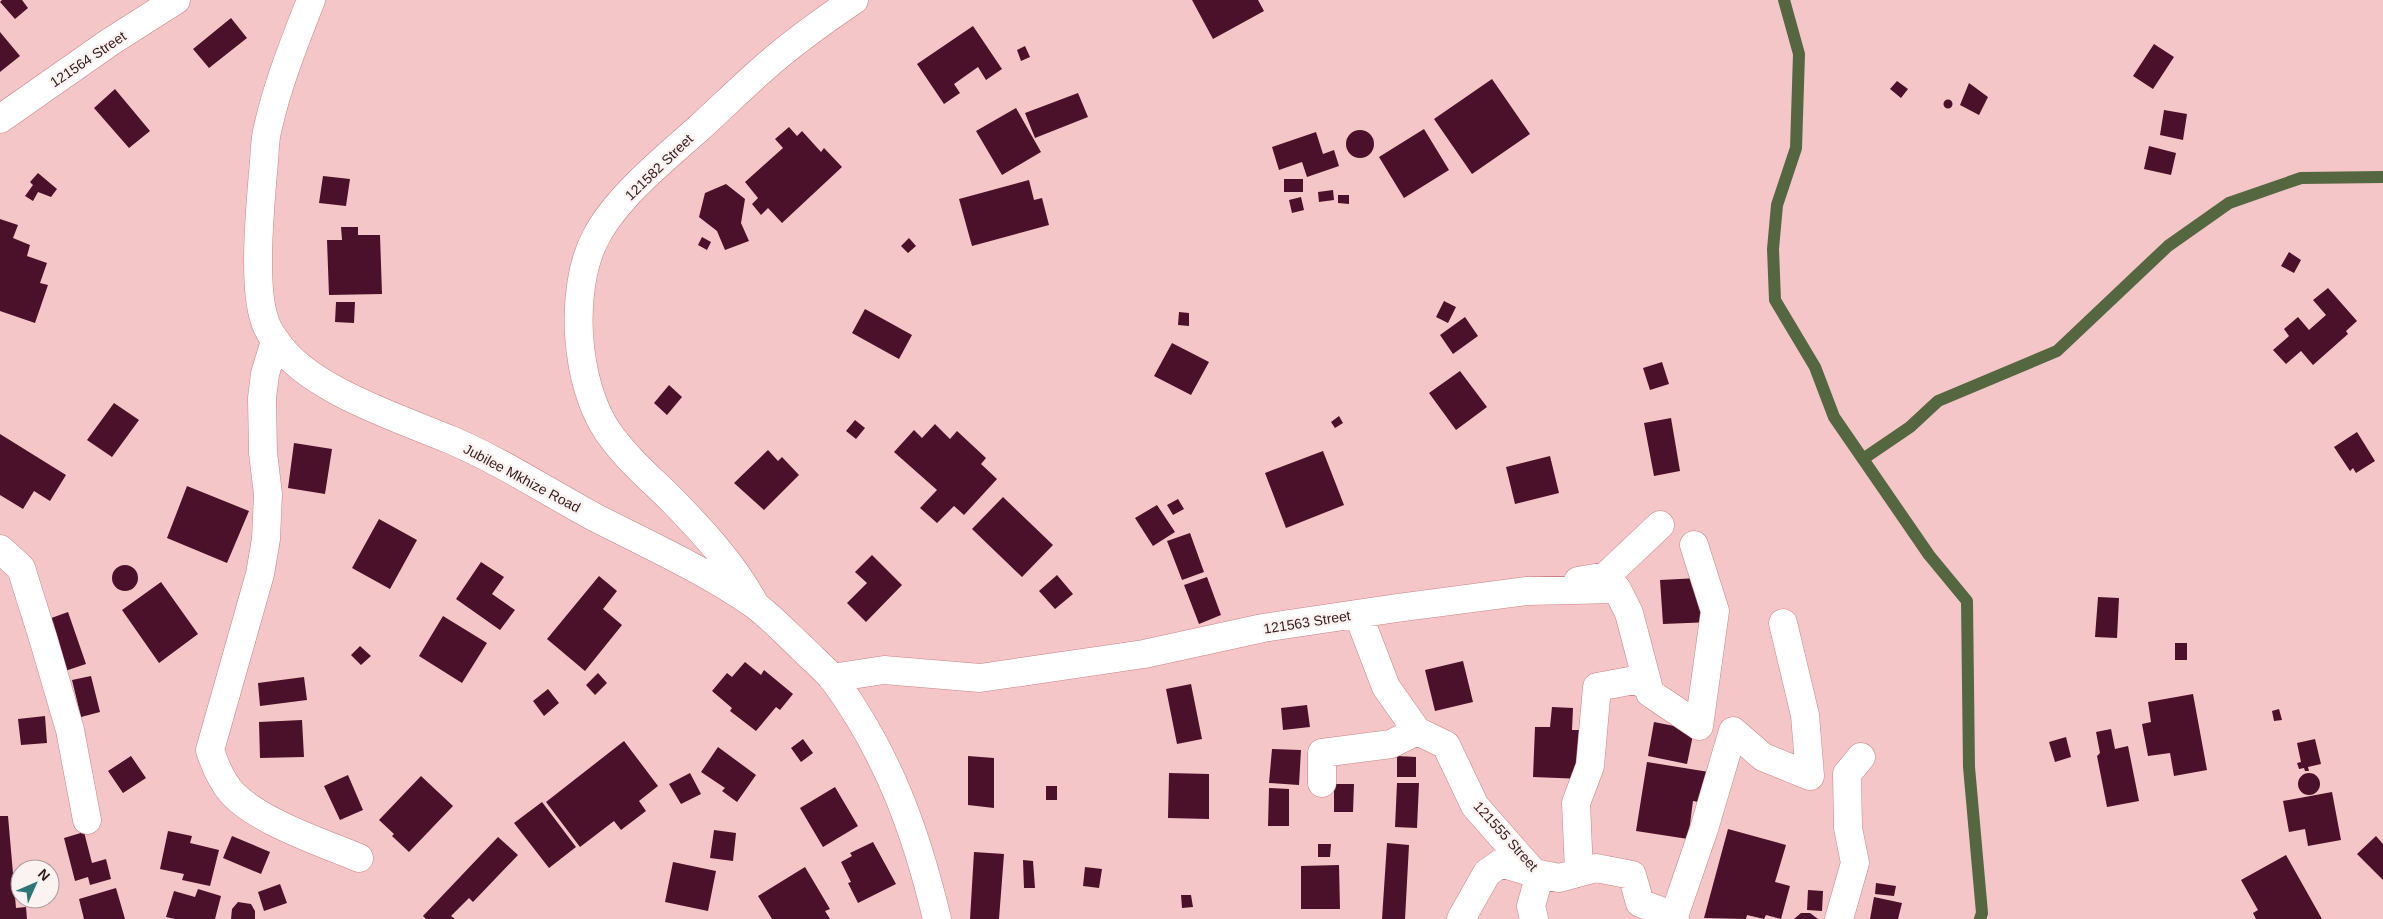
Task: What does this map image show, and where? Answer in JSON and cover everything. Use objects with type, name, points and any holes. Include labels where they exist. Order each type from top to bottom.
[{"type":"street","name":"121564 Street","points":[[0,119],[110,42],[176,0]]},
{"type":"street","name":"Jubilee Mkhize Road","points":[[311,0],[289,56],[267,129],[261,199],[259,280],[264,318],[275,341],[293,363],[312,376],[364,404],[463,445],[712,578],[757,606],[832,678],[877,746],[902,800],[925,869],[937,919]]},
{"type":"street","name":"121582 Street","points":[[757,606],[742,580],[718,549],[635,464],[608,432],[592,400],[581,359],[580,311],[583,268],[596,236],[639,182],[764,67],[854,0]]},
{"type":"street","points":[[275,341],[265,374],[262,398],[263,453],[268,494],[266,539],[260,574],[210,750],[214,764],[234,794],[253,809],[276,822],[359,858]]},
{"type":"street","points":[[1527,591],[1606,576],[1660,524]]},
{"type":"street","points":[[1694,545],[1715,611],[1699,726]]},
{"type":"street","points":[[0,550],[21,568],[70,730],[87,820]]},
{"type":"street","name":"121563 Street","points":[[832,678],[884,670],[980,678],[1144,654],[1263,628],[1358,614],[1527,591],[1617,589],[1629,613],[1648,686]]},
{"type":"street","name":"121555 Street","points":[[1358,614],[1386,687],[1417,731],[1446,745],[1476,806],[1537,873],[1560,878],[1596,868],[1632,875],[1640,903],[1674,918]]},
{"type":"street","points":[[1579,872],[1576,803],[1590,766],[1597,687],[1635,680],[1648,686],[1650,693],[1699,726],[1723,725],[1763,756],[1810,776],[1805,716],[1783,623]]},
{"type":"street","points":[[1322,783],[1322,753],[1391,744],[1417,731]]},
{"type":"street","points":[[1674,918],[1704,829],[1733,731]]},
{"type":"street","points":[[1838,919],[1855,863],[1848,828],[1847,774],[1861,757]]},
{"type":"street","points":[[1461,919],[1487,873],[1501,863],[1537,873],[1531,906],[1534,919]]},
{"type":"building","points":[[2,0],[22,0],[28,8],[15,19],[0,2]]},
{"type":"building","points":[[1192,0],[1258,0],[1264,11],[1213,39]]},
{"type":"building","points":[[231,18],[247,38],[209,68],[193,49]]},
{"type":"building","points":[[973,26],[1002,69],[986,80],[978,67],[954,84],[960,93],[944,104],[917,64]]},
{"type":"building","points":[[0,32],[20,56],[0,72]]},
{"type":"building","points":[[2154,44],[2174,57],[2153,89],[2133,76]]},
{"type":"building","points":[[1025,46],[1030,57],[1021,61],[1017,50]]},
{"type":"building","points":[[1492,79],[1530,134],[1472,174],[1434,119]]},
{"type":"building","points":[[1897,81],[1908,89],[1901,98],[1890,89]]},
{"type":"building","points":[[1969,83],[1988,97],[1979,115],[1960,105]]},
{"type":"building","points":[[115,89],[150,131],[129,148],[94,108]]},
{"type":"building","points":[[1078,93],[1088,117],[1035,138],[1025,113]]},
{"type":"building","points":[[1948,100],[1952,104],[1948,108],[1944,104]]},
{"type":"building","points":[[1016,108],[1041,152],[1002,175],[976,131]]},
{"type":"building","points":[[2164,110],[2187,114],[2183,140],[2160,135]]},
{"type":"building","points":[[789,127],[797,136],[802,131],[821,152],[824,148],[842,167],[782,223],[768,208],[761,215],[752,204],[758,198],[745,182],[783,148],[775,139]]},
{"type":"building","points":[[1424,129],[1449,170],[1404,198],[1379,157]]},
{"type":"building","points":[[1360,130],[1370,134],[1374,144],[1370,154],[1360,158],[1350,154],[1346,144],[1350,134]]},
{"type":"building","points":[[1316,132],[1323,154],[1334,150],[1339,166],[1307,177],[1302,162],[1279,170],[1272,147]]},
{"type":"building","points":[[2149,146],[2176,153],[2171,175],[2144,169]]},
{"type":"building","points":[[38,173],[57,189],[51,197],[38,192],[33,201],[25,196],[33,185],[30,182]]},
{"type":"building","points":[[323,176],[350,179],[346,206],[319,203]]},
{"type":"building","points":[[1284,179],[1303,179],[1303,192],[1284,192]]},
{"type":"building","points":[[1029,180],[1034,200],[1042,198],[1049,225],[972,246],[959,199]]},
{"type":"building","points":[[726,184],[745,199],[741,223],[749,241],[725,250],[717,231],[699,217],[705,193]]},
{"type":"building","points":[[1333,190],[1334,200],[1319,202],[1318,192]]},
{"type":"building","points":[[1338,195],[1349,195],[1349,204],[1338,203]]},
{"type":"building","points":[[1301,197],[1304,210],[1292,213],[1289,200]]},
{"type":"building","points":[[0,219],[18,225],[13,238],[30,245],[27,256],[47,263],[40,283],[48,285],[35,323],[0,311]]},
{"type":"building","points":[[341,227],[358,227],[358,235],[380,235],[382,294],[329,295],[327,240],[342,240]]},
{"type":"building","points":[[702,237],[711,242],[707,250],[698,245]]},
{"type":"building","points":[[909,238],[916,246],[908,253],[901,246]]},
{"type":"building","points":[[2289,252],[2301,260],[2294,273],[2281,266]]},
{"type":"building","points":[[2328,288],[2357,321],[2346,331],[2348,334],[2313,365],[2301,351],[2286,364],[2273,350],[2289,336],[2284,329],[2298,317],[2309,330],[2326,315],[2313,300]]},
{"type":"building","points":[[1444,301],[1456,307],[1448,323],[1436,317]]},
{"type":"building","points":[[336,302],[355,302],[354,323],[335,322]]},
{"type":"building","points":[[865,309],[912,335],[899,359],[852,333]]},
{"type":"building","points":[[1179,312],[1189,313],[1189,326],[1178,325]]},
{"type":"building","points":[[1465,317],[1478,336],[1453,354],[1440,335]]},
{"type":"building","points":[[1172,343],[1209,362],[1191,395],[1154,376]]},
{"type":"building","points":[[1662,362],[1669,384],[1650,390],[1643,368]]},
{"type":"building","points":[[1460,371],[1487,407],[1456,430],[1429,393]]},
{"type":"building","points":[[669,385],[682,397],[667,415],[654,403]]},
{"type":"building","points":[[114,403],[139,420],[112,457],[87,440]]},
{"type":"building","points":[[1339,416],[1343,423],[1335,428],[1331,422]]},
{"type":"building","points":[[1671,418],[1680,471],[1654,476],[1644,423]]},
{"type":"building","points":[[855,420],[865,428],[856,439],[846,431]]},
{"type":"building","points":[[935,424],[950,439],[957,431],[986,458],[981,464],[997,479],[964,515],[954,506],[937,523],[920,508],[937,490],[894,452],[914,430],[922,438]]},
{"type":"building","points":[[2357,432],[2375,461],[2356,473],[2353,468],[2350,471],[2334,447]]},
{"type":"building","points":[[0,434],[66,475],[50,501],[34,491],[23,509],[0,495]]},
{"type":"building","points":[[294,443],[332,449],[325,494],[288,488]]},
{"type":"building","points":[[768,450],[778,461],[782,457],[799,475],[764,510],[734,483]]},
{"type":"building","points":[[1323,451],[1344,505],[1286,528],[1265,473]]},
{"type":"building","points":[[1550,456],[1559,493],[1515,504],[1506,467]]},
{"type":"building","points":[[187,486],[249,511],[227,563],[167,538]]},
{"type":"building","points":[[1003,497],[1053,545],[1022,577],[972,529]]},
{"type":"building","points":[[1178,499],[1184,509],[1173,515],[1167,505]]},
{"type":"building","points":[[1157,505],[1175,532],[1153,546],[1135,518]]},
{"type":"building","points":[[379,519],[417,540],[390,589],[352,568]]},
{"type":"building","points":[[1190,533],[1204,572],[1182,580],[1167,541]]},
{"type":"building","points":[[872,555],[902,585],[866,622],[847,603],[867,583],[855,572]]},
{"type":"building","points":[[481,562],[504,577],[492,594],[515,610],[500,630],[456,599]]},
{"type":"building","points":[[125,565],[134,569],[138,578],[134,587],[125,591],[116,587],[112,578],[116,569]]},
{"type":"building","points":[[1057,575],[1073,594],[1055,609],[1039,591]]},
{"type":"building","points":[[599,576],[617,591],[603,609],[622,625],[585,671],[547,639]]},
{"type":"building","points":[[1207,577],[1221,615],[1199,624],[1184,585]]},
{"type":"building","points":[[1699,578],[1712,622],[1663,624],[1660,580]]},
{"type":"building","points":[[161,582],[198,634],[159,663],[122,610]]},
{"type":"building","points":[[2098,597],[2119,598],[2117,638],[2095,637]]},
{"type":"building","points":[[68,612],[86,664],[62,672],[43,621]]},
{"type":"building","points":[[443,616],[487,643],[462,683],[419,656]]},
{"type":"building","points":[[2175,643],[2187,643],[2187,660],[2175,660]]},
{"type":"building","points":[[360,646],[371,656],[361,665],[351,655]]},
{"type":"building","points":[[1463,661],[1473,702],[1435,711],[1425,670]]},
{"type":"building","points":[[745,662],[761,675],[764,670],[793,694],[780,710],[776,707],[756,731],[730,711],[732,708],[712,691],[727,673],[732,677]]},
{"type":"building","points":[[598,673],[607,683],[595,695],[586,685]]},
{"type":"building","points":[[91,676],[100,712],[81,717],[72,680]]},
{"type":"building","points":[[304,677],[307,700],[260,706],[258,683]]},
{"type":"building","points":[[1191,684],[1202,739],[1177,744],[1166,689]]},
{"type":"building","points":[[548,689],[559,703],[544,716],[533,701]]},
{"type":"building","points":[[2193,694],[2207,770],[2174,776],[2170,753],[2148,756],[2142,724],[2151,722],[2148,702]]},
{"type":"building","points":[[1307,705],[1310,727],[1283,730],[1281,708]]},
{"type":"building","points":[[1552,707],[1573,708],[1572,730],[1585,730],[1583,779],[1533,777],[1535,727],[1550,727]]},
{"type":"building","points":[[2279,709],[2282,720],[2274,721],[2272,711]]},
{"type":"building","points":[[45,716],[47,743],[21,745],[18,719]]},
{"type":"building","points":[[302,720],[304,757],[260,758],[259,722]]},
{"type":"building","points":[[1654,722],[1694,730],[1687,764],[1648,756]]},
{"type":"building","points":[[2111,729],[2115,749],[2128,746],[2139,801],[2107,807],[2097,756],[2100,753],[2096,732]]},
{"type":"building","points":[[2066,737],[2071,757],[2055,762],[2049,742]]},
{"type":"building","points":[[803,739],[813,753],[801,762],[791,748]]},
{"type":"building","points":[[2315,739],[2321,764],[2308,767],[2309,771],[2305,771],[2304,768],[2299,769],[2297,763],[2301,762],[2297,743]]},
{"type":"building","points":[[624,741],[658,786],[639,801],[646,811],[621,830],[614,821],[580,847],[546,802]]},
{"type":"building","points":[[718,747],[756,775],[737,802],[722,791],[725,788],[701,772]]},
{"type":"building","points":[[1272,749],[1301,750],[1299,785],[1269,783]]},
{"type":"building","points":[[131,756],[146,778],[123,793],[108,771]]},
{"type":"building","points":[[968,756],[994,758],[994,808],[968,805]]},
{"type":"building","points":[[1397,756],[1416,757],[1416,777],[1397,777]]},
{"type":"building","points":[[1647,762],[1709,772],[1704,803],[1693,801],[1688,839],[1636,831]]},
{"type":"building","points":[[690,773],[701,794],[681,804],[669,784]]},
{"type":"building","points":[[1169,773],[1209,774],[1209,819],[1168,818]]},
{"type":"building","points":[[2309,773],[2317,776],[2320,784],[2317,792],[2309,795],[2301,792],[2298,784],[2301,776]]},
{"type":"building","points":[[348,775],[363,810],[340,820],[324,786]]},
{"type":"building","points":[[421,776],[453,806],[409,852],[379,820]]},
{"type":"building","points":[[1397,783],[1419,783],[1417,828],[1395,827]]},
{"type":"building","points":[[1334,784],[1354,784],[1353,812],[1334,812]]},
{"type":"building","points":[[1046,786],[1057,786],[1057,800],[1046,800]]},
{"type":"building","points":[[835,787],[858,826],[823,847],[800,808]]},
{"type":"building","points":[[1269,788],[1289,789],[1289,826],[1268,826]]},
{"type":"building","points":[[2332,792],[2341,840],[2308,846],[2305,829],[2289,832],[2283,801]]},
{"type":"building","points":[[542,802],[576,847],[549,868],[514,823]]},
{"type":"building","points":[[0,816],[8,816],[12,859],[10,859],[10,909],[26,909],[27,919],[0,919]]},
{"type":"building","points":[[1728,829],[1786,845],[1775,882],[1790,886],[1781,919],[1766,915],[1764,919],[1747,915],[1746,919],[1704,918]]},
{"type":"building","points":[[714,830],[736,833],[733,861],[710,858]]},
{"type":"building","points":[[168,831],[192,836],[190,843],[219,850],[210,886],[182,880],[184,874],[160,869]]},
{"type":"building","points":[[84,832],[92,863],[106,859],[111,879],[90,885],[88,877],[75,881],[64,838]]},
{"type":"building","points":[[232,836],[270,852],[261,874],[223,858]]},
{"type":"building","points":[[2376,836],[2383,844],[2383,880],[2357,854]]},
{"type":"building","points":[[498,837],[518,855],[473,902],[469,898],[451,916],[455,919],[426,919],[423,916]]},
{"type":"building","points":[[873,842],[896,884],[858,903],[848,883],[851,882],[841,862],[852,856],[850,853]]},
{"type":"building","points":[[1387,843],[1409,845],[1405,919],[1382,919]]},
{"type":"building","points":[[1318,844],[1331,844],[1330,857],[1318,857]]},
{"type":"building","points":[[974,852],[1004,854],[999,919],[970,919]]},
{"type":"building","points":[[2286,855],[2322,919],[2256,919],[2253,913],[2258,910],[2241,880]]},
{"type":"building","points":[[1023,860],[1033,861],[1035,888],[1024,888]]},
{"type":"building","points":[[673,862],[716,871],[708,911],[665,902]]},
{"type":"building","points":[[1339,865],[1340,909],[1301,909],[1301,866]]},
{"type":"building","points":[[805,867],[830,909],[825,911],[830,919],[772,919],[758,896]]},
{"type":"building","points":[[1085,867],[1102,869],[1099,888],[1083,886]]},
{"type":"building","points":[[1876,883],[1896,886],[1894,896],[1875,894]]},
{"type":"building","points":[[280,884],[287,903],[264,911],[258,892]]},
{"type":"building","points":[[116,888],[125,919],[84,919],[79,899]]},
{"type":"building","points":[[198,889],[221,896],[215,919],[175,919],[166,917],[174,891],[195,897]]},
{"type":"building","points":[[1808,890],[1823,891],[1822,911],[1807,910]]},
{"type":"building","points":[[1181,895],[1191,895],[1193,907],[1182,908]]},
{"type":"building","points":[[1874,897],[1902,903],[1898,919],[1870,919]]},
{"type":"building","points":[[238,902],[251,904],[255,911],[255,919],[231,919],[232,909]]},
{"type":"building","points":[[1801,913],[1810,913],[1818,919],[1794,919]]},
{"type":"waterway","points":[[1784,0],[1799,54],[1796,148],[1777,205],[1773,249],[1775,300],[1815,367],[1834,417],[1929,555],[1967,601],[1969,767],[1982,913],[1980,919]]},
{"type":"waterway","points":[[1863,459],[1910,427],[1938,401],[2057,351],[2168,246],[2229,203],[2301,178],[2383,177]]}]
